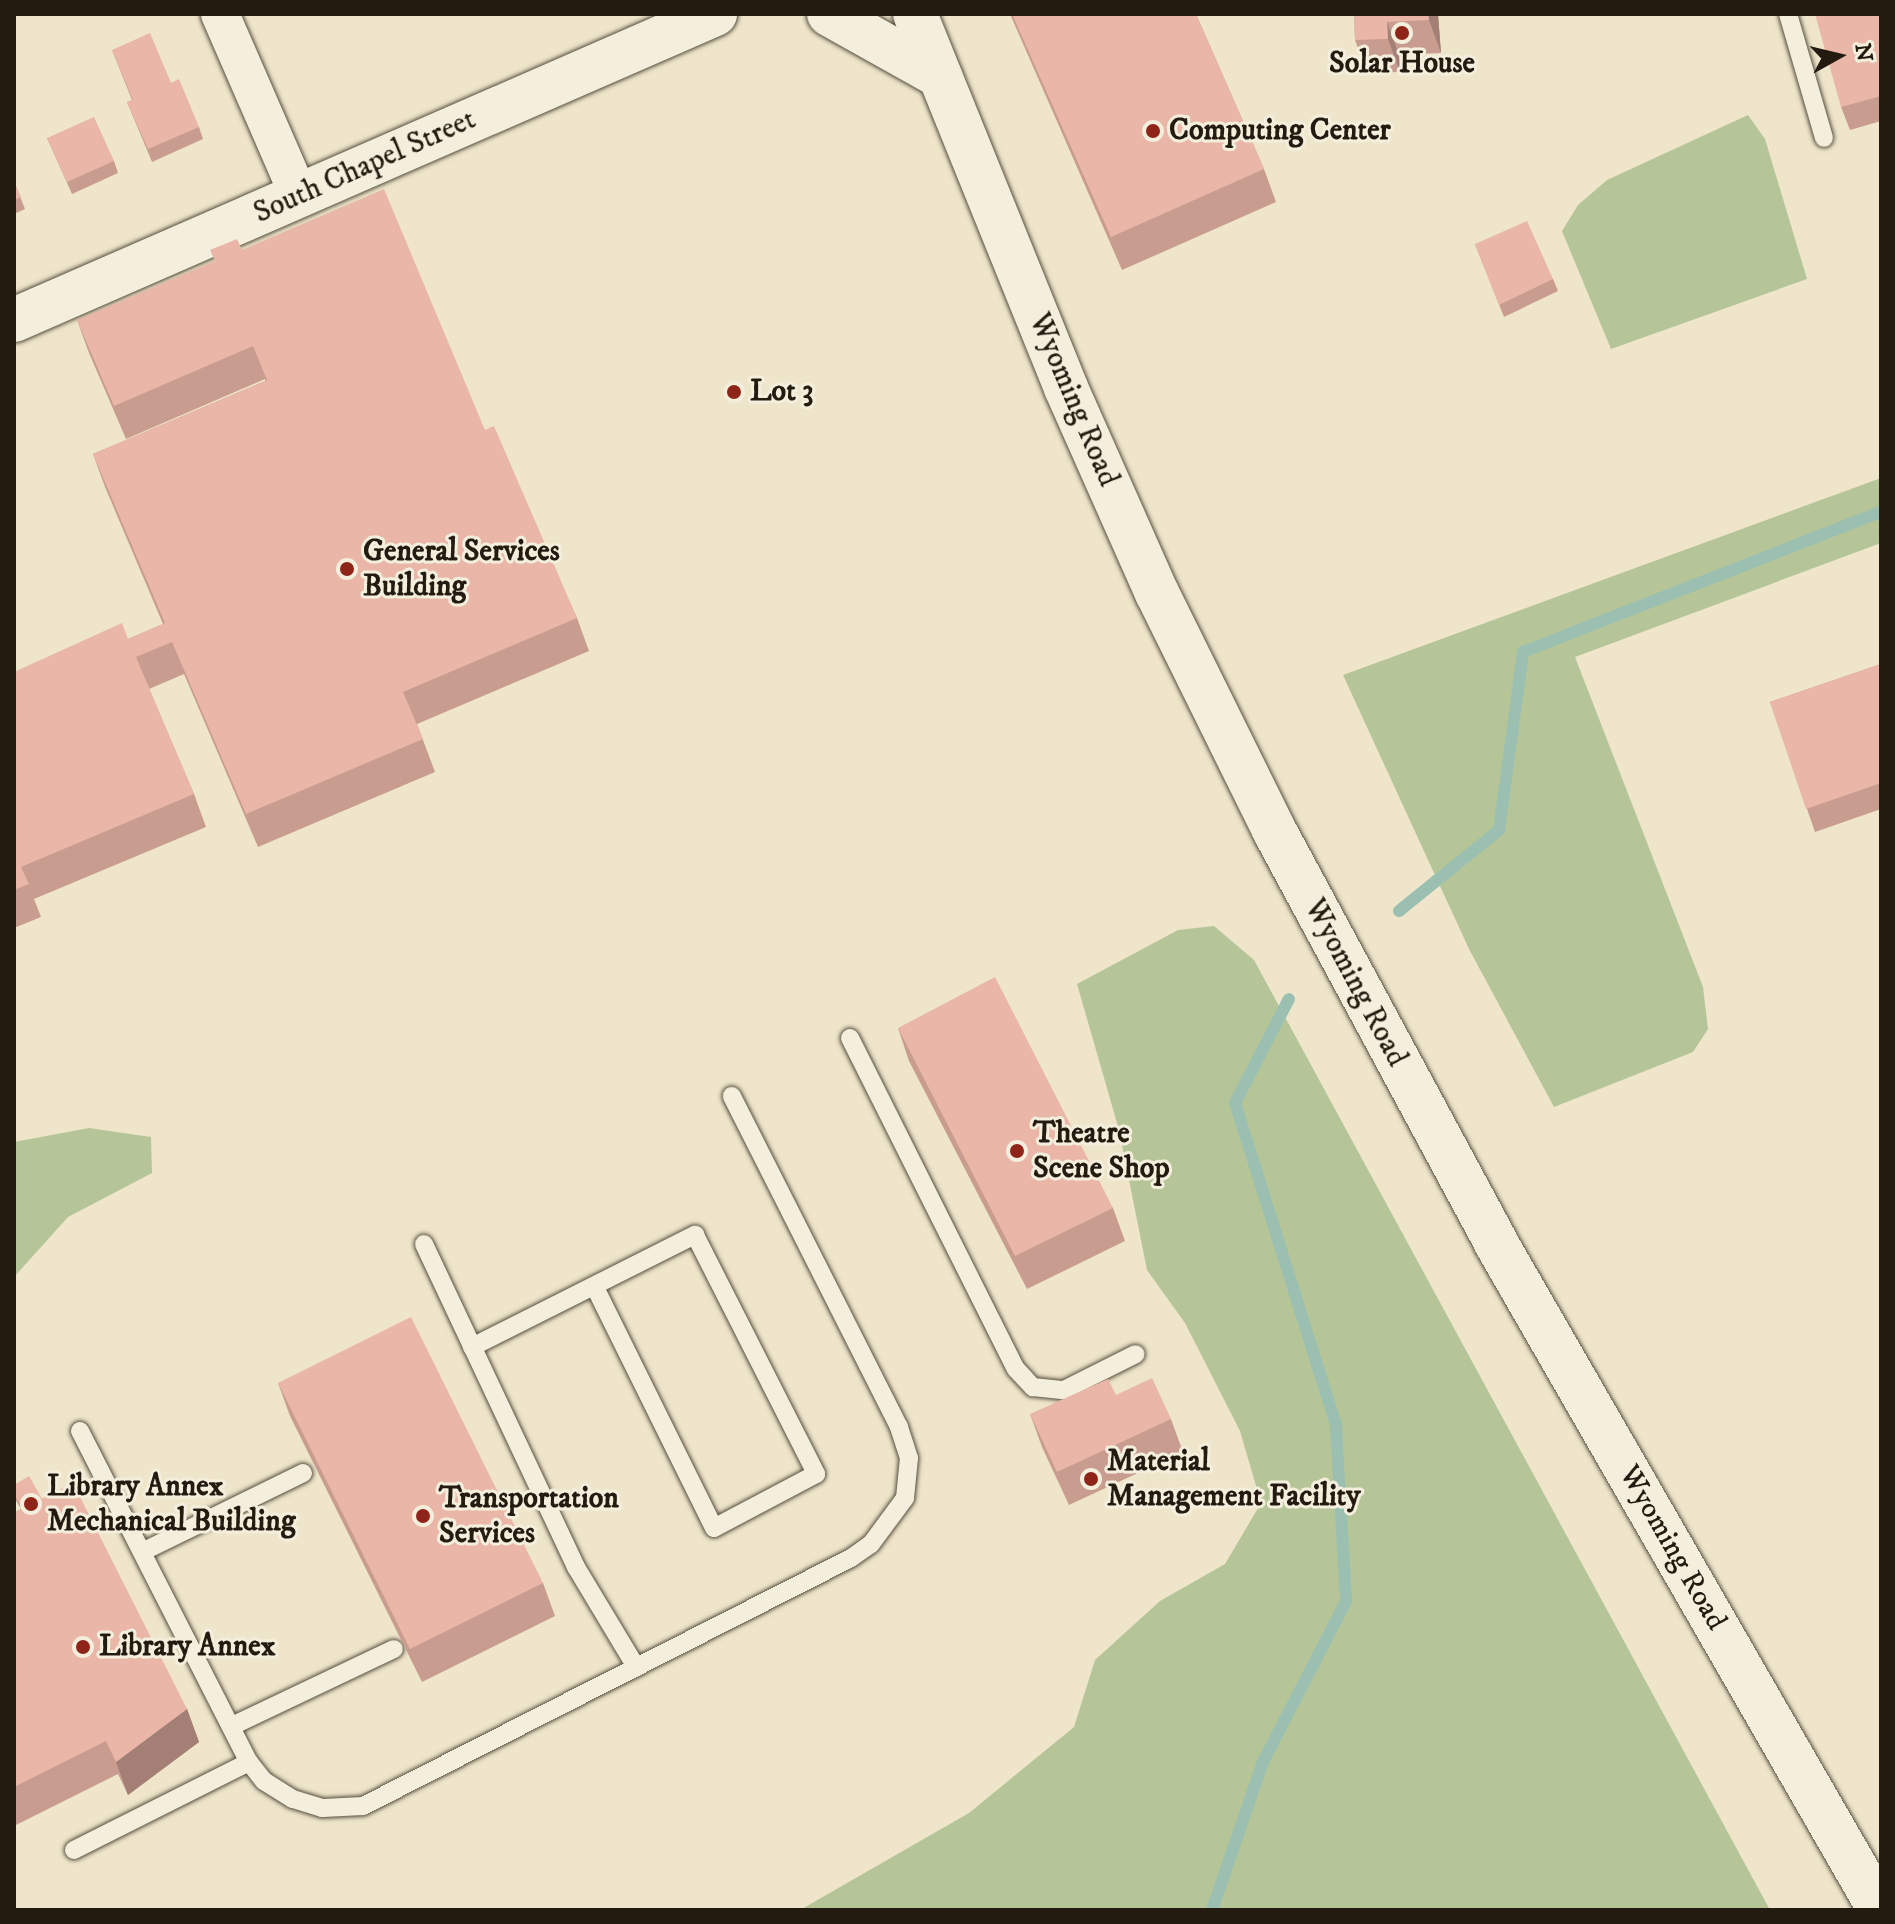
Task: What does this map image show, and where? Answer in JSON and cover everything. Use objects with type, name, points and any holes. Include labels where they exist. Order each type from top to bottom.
[{"type":"street","points":[[220,14],[299,196]]},
{"type":"street","name":"South Chapel Street","points":[[14,320],[715,14]]},
{"type":"street","points":[[829,14],[940,76]]},
{"type":"street","name":"Wyoming Road","points":[[915,14],[1066,388],[1151,579],[1274,830],[1496,1243],[1880,1910]]},
{"type":"lane","points":[[1788,14],[1824,138]]},
{"type":"lane","points":[[850,1038],[1016,1369],[1033,1387],[1064,1390],[1136,1354]]},
{"type":"lane","points":[[80,1431],[234,1725],[249,1762],[264,1781],[293,1799],[323,1808],[363,1806],[851,1558],[871,1544],[905,1498],[909,1458],[899,1427],[732,1096]]},
{"type":"lane","points":[[472,1347],[596,1289],[695,1235],[816,1474],[714,1528],[596,1289]]},
{"type":"lane","points":[[424,1244],[576,1567],[636,1667]]},
{"type":"lane","points":[[144,1551],[303,1473]]},
{"type":"lane","points":[[234,1725],[394,1649]]},
{"type":"lane","points":[[74,1850],[249,1762]]},
{"type":"green space","points":[[1748,115],[1765,139],[1807,279],[1611,349],[1562,231],[1578,205],[1607,180]]},
{"type":"green space","points":[[1881,478],[1881,543],[1575,657],[1703,987],[1708,1029],[1693,1052],[1554,1107],[1469,949],[1343,675]]},
{"type":"green space","points":[[1214,926],[1254,960],[1770,1910],[800,1910],[969,1813],[1074,1727],[1095,1660],[1160,1601],[1225,1564],[1261,1503],[1240,1431],[1185,1323],[1147,1270],[1119,1130],[1077,984],[1178,930]]},
{"type":"green space","points":[[89,1128],[151,1137],[152,1173],[68,1217],[14,1277],[14,1142]]},
{"type":"building","name":"Computing Center","points":[[1012,14],[1196,14],[1264,169],[1111,237]]},
{"type":"building","points":[[1354,14],[1428,14],[1429,20],[1387,22],[1388,39],[1355,40]]},
{"type":"building","points":[[1815,14],[1881,14],[1881,96],[1841,107]]},
{"type":"building","points":[[150,33],[171,83],[179,79],[199,127],[148,149],[127,102],[133,100],[112,50]]},
{"type":"building","points":[[94,117],[114,161],[67,182],[47,138]]},
{"type":"building","points":[[14,181],[21,197],[14,200]]},
{"type":"building","name":"General Services Building","points":[[384,189],[485,430],[494,426],[577,618],[403,692],[423,739],[246,814],[172,642],[136,657],[194,794],[21,867],[29,884],[14,890],[14,672],[122,623],[128,639],[165,623],[93,454],[267,380],[253,346],[114,406],[77,320],[215,261],[210,250],[237,239],[242,250]]},
{"type":"building","points":[[1527,221],[1553,279],[1499,305],[1475,244]]},
{"type":"building","points":[[1881,664],[1881,783],[1806,809],[1770,702]]},
{"type":"building","name":"Theatre Scene Shop","points":[[995,977],[1113,1208],[1015,1256],[898,1028]]},
{"type":"building","name":"Transportation Services","points":[[411,1317],[543,1583],[410,1649],[278,1383]]},
{"type":"building","points":[[1152,1378],[1171,1419],[1057,1472],[1030,1414],[1108,1379],[1116,1395]]},
{"type":"building","points":[[29,1476],[42,1499],[23,1509],[14,1494],[14,1485]]},
{"type":"building","name":"Library Annex","points":[[73,1483],[187,1709],[116,1762],[106,1741],[14,1787],[14,1513]]},
{"type":"waterway","points":[[1399,911],[1499,830],[1523,652],[1881,512]]},
{"type":"waterway","points":[[1212,1910],[1263,1762],[1346,1601],[1336,1425],[1235,1103],[1289,999]]},
{"type":"place","name":"Solar House","points":[[1402,33]]},
{"type":"place","name":"Computing Center","points":[[1153,131]]},
{"type":"place","name":"Lot 3","points":[[734,392]]},
{"type":"place","name":"General Services Building","points":[[347,569]]},
{"type":"place","name":"Theatre Scene Shop","points":[[1017,1151]]},
{"type":"place","name":"Material Management Facility","points":[[1091,1479]]},
{"type":"place","name":"Library Annex Mechanical Building","points":[[31,1504]]},
{"type":"place","name":"Transportation Services","points":[[423,1516]]},
{"type":"place","name":"Library Annex","points":[[83,1647]]}]
